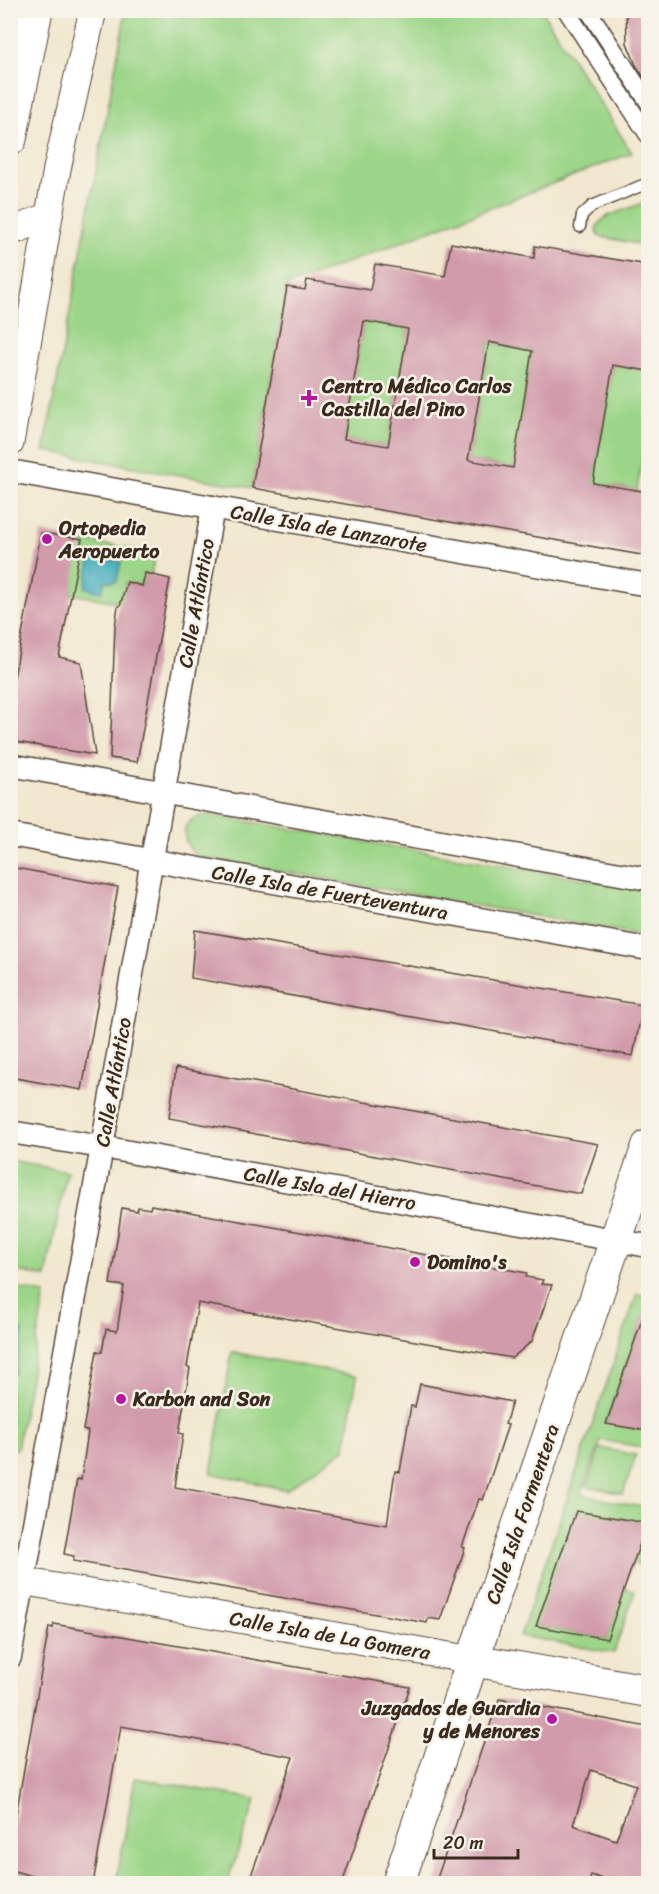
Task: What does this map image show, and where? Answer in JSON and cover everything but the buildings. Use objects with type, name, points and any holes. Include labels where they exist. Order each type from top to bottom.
[{"type":"main road","points":[[10,139],[36,10]]},
{"type":"main road","name":"Calle Isla Formentera","points":[[398,1884],[648,1146]]},
{"type":"main road","name":"Calle Isla de La Gomera","points":[[472,1660],[648,1691]]},
{"type":"street","points":[[10,442],[58,162],[93,10]]},
{"type":"street","points":[[566,10],[648,135]]},
{"type":"street","points":[[588,10],[648,102]]},
{"type":"street","points":[[10,228],[18,230],[48,216]]},
{"type":"street","name":"Calle Isla de Lanzarote","points":[[10,471],[648,585]]},
{"type":"street","name":"Calle Atlántico","points":[[10,1657],[17,1580],[102,1147],[213,507]]},
{"type":"street","points":[[10,765],[648,879]]},
{"type":"street","name":"Calle Isla de Fuerteventura","points":[[10,835],[648,949]]},
{"type":"street","name":"Calle Isla del Hierro","points":[[10,1132],[648,1246]]},
{"type":"street","name":"Calle Isla de La Gomera","points":[[17,1580],[472,1660]]},
{"type":"lane","points":[[580,227],[582,215],[592,206],[648,183]]},
{"type":"green space","points":[[126,10],[542,11],[632,153],[287,286],[252,488],[44,451]]},
{"type":"green space","points":[[648,201],[648,246],[598,236],[596,228],[602,220]]},
{"type":"green space","points":[[364,321],[408,329],[388,446],[344,439]]},
{"type":"green space","points":[[489,342],[532,351],[513,468],[468,460]]},
{"type":"green space","points":[[613,365],[648,371],[648,426],[637,490],[593,483]]},
{"type":"green space","points":[[85,541],[155,553],[151,575],[145,573],[142,586],[126,582],[123,603],[71,594],[75,553],[83,554]]},
{"type":"green space","points":[[209,815],[648,890],[648,936],[196,856],[186,842],[185,829],[193,819]]},
{"type":"green space","points":[[10,1161],[67,1171],[46,1277],[11,1270]]},
{"type":"green space","points":[[10,1287],[45,1294],[17,1449],[10,1448]]},
{"type":"green space","points":[[637,1294],[648,1296],[648,1309],[646,1309],[606,1423],[648,1431],[648,1448],[601,1440],[581,1495],[648,1508],[648,1554],[644,1567],[633,1563],[646,1523],[576,1511],[537,1626],[607,1639],[624,1588],[635,1591],[614,1653],[520,1636]]},
{"type":"green space","points":[[232,1352],[357,1376],[345,1449],[286,1490],[211,1473]]},
{"type":"green space","points":[[600,1448],[636,1455],[623,1494],[587,1486]]},
{"type":"green space","points":[[135,1778],[256,1799],[227,1883],[116,1883]]},
{"type":"green space","points":[[11,1870],[62,1883],[11,1883]]},
{"type":"water","points":[[91,556],[121,562],[117,580],[105,581],[102,592],[85,588]]},
{"type":"water","points":[[11,1325],[14,1330],[23,1331],[14,1374],[11,1373]]},
{"type":"place","name":"Centro Médico Carlos Castilla del Pino","points":[[309,398]]},
{"type":"place","name":"Ortopedia Aeropuerto","points":[[47,539]]},
{"type":"place","name":"Domino's","points":[[415,1262]]},
{"type":"place","name":"Karbon and Son","points":[[121,1399]]},
{"type":"place","name":"Juzgados de Guardia y de Menores","points":[[552,1719]]}]
